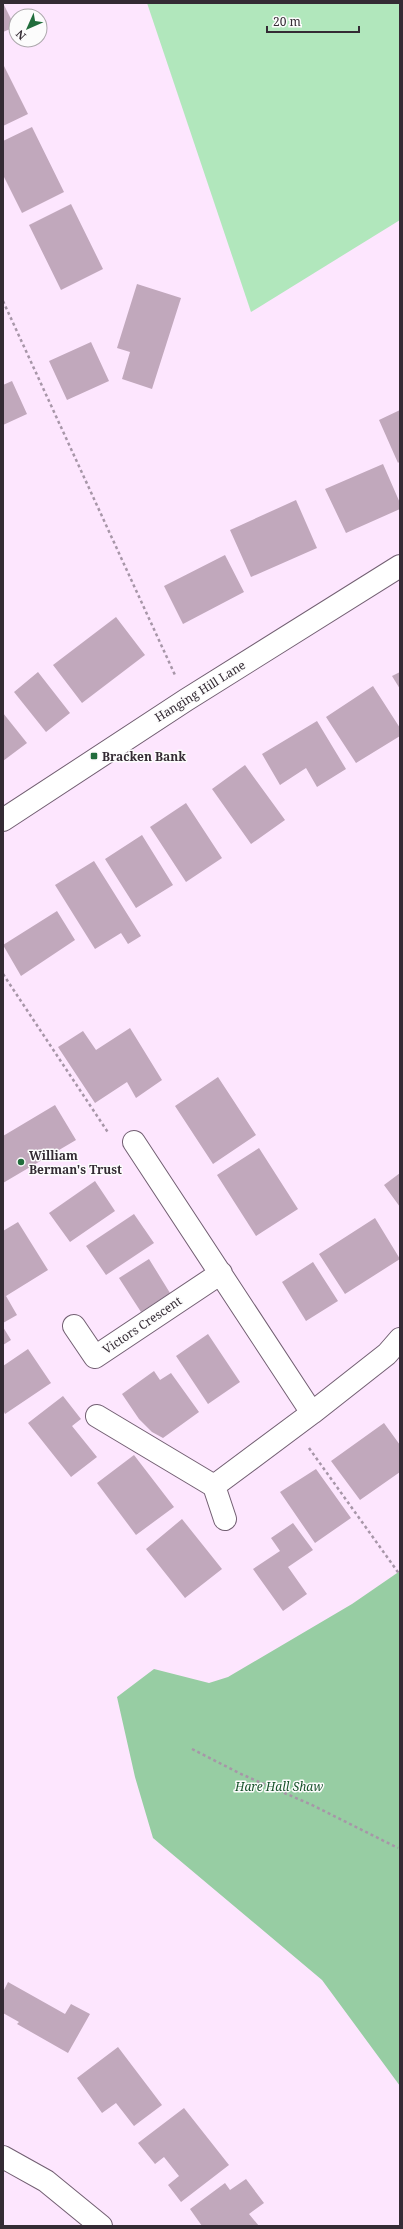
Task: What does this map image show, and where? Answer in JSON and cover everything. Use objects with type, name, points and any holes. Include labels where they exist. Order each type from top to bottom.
[{"type":"street","name":"Hanging Hill Lane","points":[[3,820],[186,700],[400,566]]},
{"type":"street","points":[[134,1142],[312,1413]]},
{"type":"street","name":"Victors Crescent","points":[[74,1326],[95,1357],[221,1273]]},
{"type":"street","points":[[214,1486],[312,1413],[387,1354],[400,1339]]},
{"type":"street","points":[[98,1416],[214,1486],[225,1519]]},
{"type":"street","points":[[3,2157],[46,2181],[101,2226]]},
{"type":"path","points":[[3,301],[186,700]]},
{"type":"path","points":[[3,974],[120,1152],[134,1142]]},
{"type":"path","points":[[293,1427],[400,1575]]},
{"type":"path","points":[[192,1749],[241,1774],[312,1804],[400,1848]]},
{"type":"green space","points":[[147,3],[400,3],[400,220],[251,312]]},
{"type":"green space","name":"Hare Hall Shaw","points":[[400,1571],[400,2086],[322,1980],[153,1838],[135,1777],[117,1697],[154,1669],[209,1683],[228,1677],[352,1604]]},
{"type":"building","points":[[3,3],[8,13],[8,30],[3,32]]},
{"type":"building","points":[[3,64],[28,114],[3,126]]},
{"type":"building","points":[[32,127],[64,192],[22,213],[3,175],[3,141]]},
{"type":"building","points":[[71,204],[103,269],[61,290],[29,225]]},
{"type":"building","points":[[137,284],[181,298],[152,389],[122,379],[130,352],[117,348]]},
{"type":"building","points":[[91,342],[109,381],[67,400],[49,361]]},
{"type":"building","points":[[12,381],[27,414],[3,425],[3,385]]},
{"type":"building","points":[[400,410],[400,461],[398,463],[379,420]]},
{"type":"building","points":[[383,464],[400,503],[400,509],[346,533],[325,489]]},
{"type":"building","points":[[296,500],[317,548],[251,577],[230,530]]},
{"type":"building","points":[[225,555],[244,592],[183,624],[164,586]]},
{"type":"building","points":[[116,617],[145,655],[82,703],[53,665]]},
{"type":"building","points":[[38,672],[70,713],[46,732],[14,692]]},
{"type":"building","points":[[400,672],[400,689],[392,676]]},
{"type":"building","points":[[373,686],[400,728],[400,736],[356,763],[326,717]]},
{"type":"building","points":[[3,713],[27,743],[3,761]]},
{"type":"building","points":[[317,721],[346,769],[317,787],[306,768],[280,785],[262,754]]},
{"type":"building","points":[[245,765],[285,820],[251,844],[212,789]]},
{"type":"building","points":[[186,803],[222,858],[186,882],[150,827]]},
{"type":"building","points":[[142,835],[173,885],[136,908],[105,859]]},
{"type":"building","points":[[94,861],[141,936],[128,944],[121,933],[95,949],[55,885]]},
{"type":"building","points":[[57,911],[75,940],[21,976],[3,945]]},
{"type":"building","points":[[130,1028],[162,1080],[136,1098],[127,1082],[95,1103],[58,1047],[83,1031],[96,1050]]},
{"type":"building","points":[[218,1077],[256,1135],[213,1164],[175,1106]]},
{"type":"building","name":"William Berman's Trust","points":[[55,1105],[76,1140],[3,1183],[3,1136]]},
{"type":"building","points":[[259,1148],[298,1209],[256,1236],[217,1175]]},
{"type":"building","points":[[400,1173],[400,1207],[384,1185]]},
{"type":"building","points":[[95,1181],[115,1211],[70,1242],[49,1213]]},
{"type":"building","points":[[134,1214],[154,1243],[106,1275],[86,1246]]},
{"type":"building","points":[[375,1218],[400,1259],[345,1294],[319,1254]]},
{"type":"building","points":[[18,1222],[48,1270],[6,1296],[17,1315],[3,1323],[3,1231]]},
{"type":"building","points":[[149,1259],[170,1293],[141,1312],[119,1278]]},
{"type":"building","points":[[313,1262],[338,1301],[306,1321],[282,1282]]},
{"type":"building","points":[[3,1327],[11,1340],[3,1345]]},
{"type":"building","points":[[208,1334],[240,1382],[208,1404],[176,1356]]},
{"type":"building","points":[[28,1349],[51,1383],[5,1414],[3,1410],[3,1366]]},
{"type":"building","points":[[154,1371],[160,1380],[171,1373],[199,1412],[163,1438],[152,1432],[139,1419],[122,1394]]},
{"type":"building","points":[[63,1396],[81,1419],[72,1426],[97,1457],[71,1477],[28,1423]]},
{"type":"building","points":[[384,1423],[400,1445],[400,1472],[360,1500],[331,1461]]},
{"type":"building","points":[[134,1455],[174,1507],[136,1535],[97,1483]]},
{"type":"building","points":[[316,1469],[351,1518],[315,1543],[280,1492]]},
{"type":"building","points":[[182,1519],[222,1569],[185,1598],[146,1549]]},
{"type":"building","points":[[293,1523],[313,1550],[288,1567],[307,1594],[283,1611],[253,1569],[280,1551],[271,1538]]},
{"type":"building","points":[[8,1982],[65,2014],[71,2004],[90,2014],[68,2053],[17,2024],[19,2022],[3,2013],[3,1992]]},
{"type":"building","points":[[118,2047],[162,2105],[134,2126],[116,2103],[102,2113],[77,2078]]},
{"type":"building","points":[[184,2108],[229,2165],[181,2202],[168,2185],[179,2176],[164,2157],[155,2164],[138,2143]]},
{"type":"building","points":[[246,2179],[264,2203],[249,2214],[259,2226],[202,2226],[190,2209],[225,2183],[230,2190]]},
{"type":"place","name":"Bracken Bank","points":[[94,756]]},
{"type":"place","name":"William Berman's Trust","points":[[21,1162]]}]
